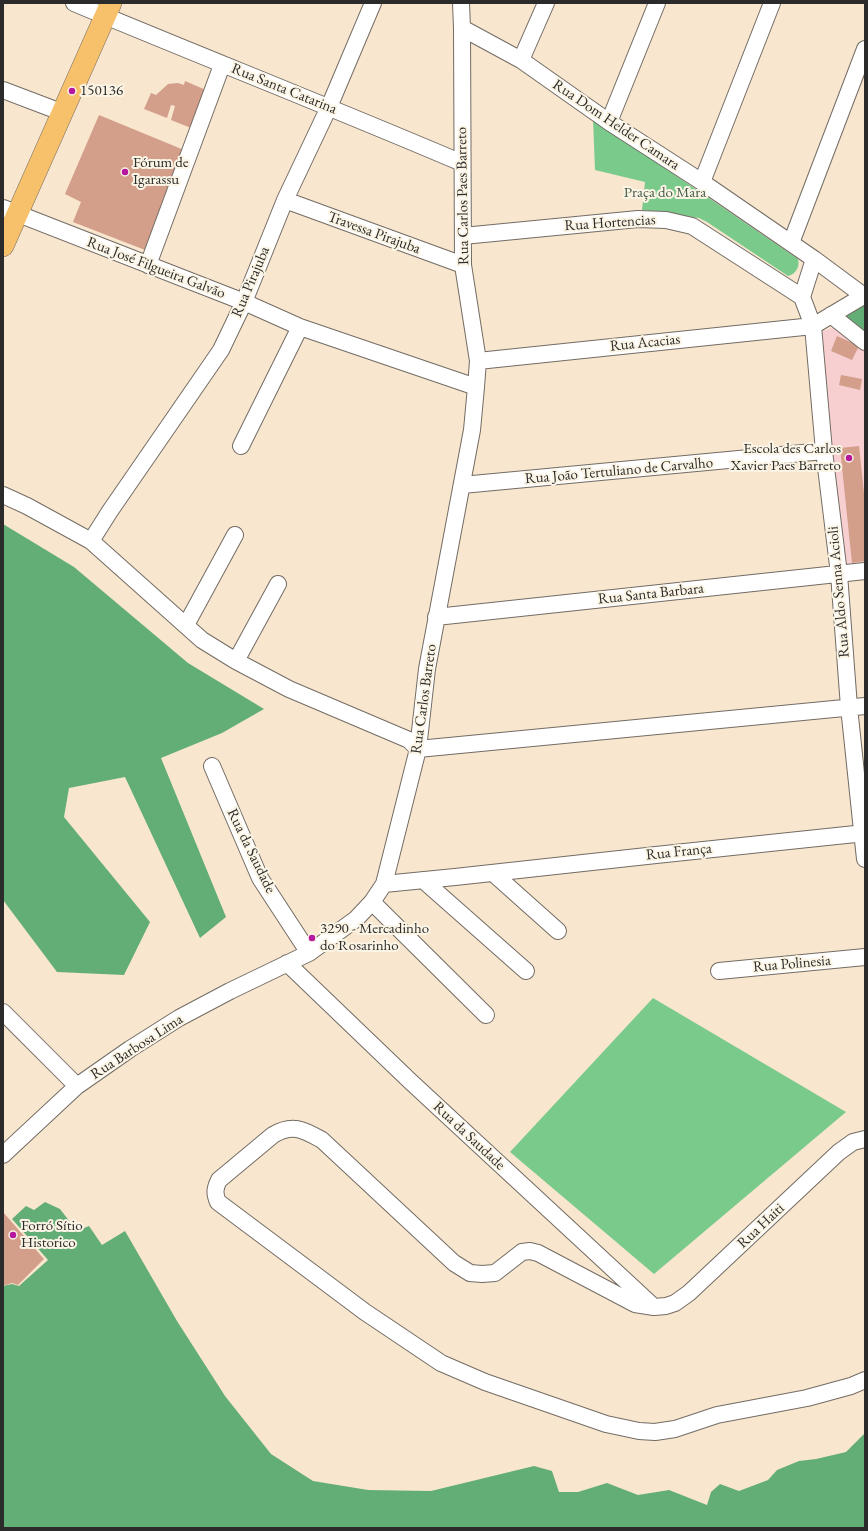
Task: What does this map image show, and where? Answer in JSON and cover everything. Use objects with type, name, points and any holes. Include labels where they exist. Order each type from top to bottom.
[{"type":"main road","points":[[3,246],[10,211],[62,112],[108,10]]},
{"type":"street","name":"Rua Santa Catarina","points":[[74,3],[108,10],[222,65],[329,106],[462,163]]},
{"type":"street","name":"Rua Pirajuba","points":[[91,541],[221,350],[244,302],[285,200],[329,106],[373,3]]},
{"type":"street","name":"Rua Carlos Paes Barreto","points":[[460,3],[462,28],[463,265],[478,360],[476,387]]},
{"type":"street","points":[[521,60],[546,3]]},
{"type":"street","points":[[609,122],[657,3]]},
{"type":"street","points":[[702,182],[772,3]]},
{"type":"street","name":"Rua Dom Helder Camara","points":[[462,28],[521,60],[609,122],[702,182],[791,243],[865,296]]},
{"type":"street","points":[[791,243],[865,49]]},
{"type":"street","points":[[148,265],[222,65]]},
{"type":"street","points":[[3,90],[62,112]]},
{"type":"street","name":"Travessa Pirajuba","points":[[285,200],[463,265]]},
{"type":"street","name":"Rua José Filgueira Galvão","points":[[10,211],[244,302],[300,326],[476,387]]},
{"type":"street","name":"Rua Hortencias","points":[[463,236],[638,219],[666,220],[692,226],[802,297]]},
{"type":"street","points":[[814,259],[802,297],[813,326],[865,296]]},
{"type":"street","points":[[831,315],[865,342]]},
{"type":"street","points":[[241,446],[300,326]]},
{"type":"street","name":"Rua Acacias","points":[[478,360],[813,326]]},
{"type":"street","name":"Rua Aldo Senna Acioli","points":[[813,326],[824,452],[839,574],[849,707],[864,833],[865,859]]},
{"type":"street","name":"Rua Carlos Barreto","points":[[287,963],[309,953],[356,919],[372,902],[384,884],[418,749],[427,669],[472,430],[476,387]]},
{"type":"street","name":"Rua João Tertuliano de Carvalho","points":[[462,485],[824,452]]},
{"type":"street","points":[[3,495],[27,506],[91,541],[202,640],[289,689],[409,740],[418,749],[865,706]]},
{"type":"street","points":[[186,625],[235,535]]},
{"type":"street","name":"Rua Santa Barbara","points":[[436,617],[865,572]]},
{"type":"street","points":[[236,660],[278,584]]},
{"type":"street","name":"Rua da Saudade","points":[[212,766],[260,878],[309,953]]},
{"type":"street","name":"Rua França","points":[[384,884],[864,833]]},
{"type":"street","points":[[493,873],[558,931]]},
{"type":"street","points":[[423,880],[526,971]]},
{"type":"street","points":[[372,902],[486,1015]]},
{"type":"street","name":"Rua Polinesia","points":[[719,971],[865,957]]},
{"type":"street","name":"Rua da Saudade","points":[[287,963],[410,1081],[654,1307]]},
{"type":"street","name":"Rua Barbosa Lima","points":[[3,1154],[77,1086],[179,1018],[287,963]]},
{"type":"street","points":[[3,1012],[77,1086]]},
{"type":"street","name":"Rua Haiti","points":[[865,1139],[853,1142],[839,1152],[689,1293],[676,1303],[654,1307],[635,1304],[538,1253],[530,1251],[522,1252],[495,1273],[470,1273],[454,1263],[322,1140],[303,1130],[292,1128],[282,1130],[273,1135],[219,1180],[215,1188],[215,1196],[218,1202],[365,1312],[441,1363],[485,1382],[606,1424],[639,1431],[655,1432],[675,1430],[717,1415],[807,1398],[851,1386],[865,1380]]},
{"type":"shaded area","name":"Escola des Carlos Xavier Paes Barreto","points":[[838,326],[865,347],[865,568],[845,571],[820,332]]},
{"type":"green space","name":"Praça do Mara","points":[[593,119],[798,259],[798,267],[795,272],[788,276],[699,218],[642,210],[645,182],[595,170]]},
{"type":"green space","points":[[865,303],[865,335],[844,321],[846,311]]},
{"type":"green space","points":[[3,524],[74,567],[188,663],[264,709],[222,733],[161,758],[226,917],[200,938],[125,777],[69,788],[64,817],[150,922],[124,975],[57,972],[3,900]]},
{"type":"green space","points":[[653,998],[846,1112],[654,1274],[510,1152]]},
{"type":"green space","points":[[45,1202],[60,1209],[77,1231],[89,1226],[102,1245],[125,1231],[177,1321],[225,1396],[271,1454],[313,1481],[368,1490],[431,1491],[534,1466],[552,1471],[559,1492],[578,1492],[607,1483],[638,1495],[669,1490],[707,1505],[711,1492],[720,1484],[739,1491],[768,1480],[777,1470],[799,1461],[816,1459],[846,1452],[865,1433],[865,1528],[3,1528],[3,1286],[12,1284],[19,1286],[48,1260],[12,1219],[26,1206],[34,1210]]},
{"type":"building","points":[[185,81],[206,90],[191,128],[171,120],[175,106],[171,105],[167,118],[144,109],[151,93],[156,95],[168,84],[178,83],[184,85]]},
{"type":"building","name":"Fórum de Igarassu","points":[[99,115],[184,150],[145,250],[73,222],[81,202],[65,194]]},
{"type":"building","points":[[837,336],[859,346],[852,360],[831,351]]},
{"type":"building","points":[[841,375],[862,379],[860,390],[839,385]]},
{"type":"building","points":[[859,446],[865,503],[865,561],[852,563],[840,448]]},
{"type":"building","name":"Forró Sítio Historico","points":[[3,1212],[44,1259],[18,1285],[12,1283],[3,1286]]},
{"type":"place","name":"150136","points":[[72,91]]},
{"type":"place","name":"Fórum de Igarassu","points":[[125,172]]},
{"type":"place","name":"Escola des Carlos Xavier Paes Barreto","points":[[849,458]]},
{"type":"place","name":"3290 - Mercadinho do Rosarinho","points":[[312,938]]},
{"type":"place","name":"Forró Sítio Historico","points":[[13,1235]]}]
